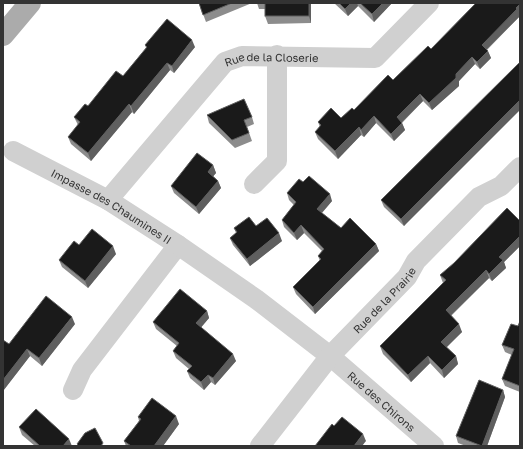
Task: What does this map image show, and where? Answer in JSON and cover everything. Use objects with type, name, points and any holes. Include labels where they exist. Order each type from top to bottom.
[{"type":"main road","points":[[3,35],[30,3]]},
{"type":"street","name":"Rue de la Closerie","points":[[108,200],[225,62],[242,56],[277,55],[311,58],[375,58],[429,3]]},
{"type":"street","points":[[254,184],[277,161],[277,55]]},
{"type":"street","name":"Impasse des Chaumines II","points":[[13,151],[108,200],[178,245],[82,370],[73,390]]},
{"type":"street","name":"Rue de la Prairie","points":[[260,446],[330,356],[407,277],[416,261],[479,197],[501,186],[520,167]]},
{"type":"street","name":"Rue des Chirons","points":[[178,245],[256,299],[330,356],[434,446]]},
{"type":"building","points":[[199,3],[232,3],[203,15]]},
{"type":"building","points":[[265,3],[309,3],[309,16],[265,16]]},
{"type":"building","points":[[339,3],[351,3],[345,9]]},
{"type":"building","points":[[360,3],[383,3],[372,14]]},
{"type":"building","points":[[476,3],[520,4],[482,45],[488,51],[477,62],[472,57],[456,74],[456,78],[429,103],[420,94],[397,117],[402,123],[391,134],[374,116],[361,130],[359,127],[335,151],[315,132],[321,125],[318,122],[331,108],[341,118],[352,108],[354,110],[388,75],[393,80],[428,46],[431,49]]},
{"type":"building","points":[[167,19],[192,40],[172,66],[167,63],[131,106],[129,104],[88,153],[68,137],[80,122],[74,117],[85,104],[88,106],[116,71],[123,76],[147,47],[145,45]]},
{"type":"building","points":[[520,62],[520,100],[401,219],[381,200]]},
{"type":"building","points":[[244,99],[252,117],[244,120],[249,133],[232,140],[207,115]]},
{"type":"building","points":[[197,153],[213,165],[208,172],[218,181],[196,207],[171,186]]},
{"type":"building","points":[[309,176],[330,194],[317,209],[341,228],[350,218],[376,244],[313,307],[293,287],[321,259],[318,256],[324,249],[301,225],[294,233],[282,220],[296,202],[287,193],[299,179],[303,182]]},
{"type":"building","points":[[507,208],[520,221],[520,236],[499,257],[503,260],[489,274],[486,270],[446,310],[459,324],[441,342],[456,356],[442,370],[428,356],[408,375],[380,346],[446,280],[440,275],[454,263]]},
{"type":"building","points":[[249,217],[256,226],[267,218],[279,233],[247,259],[230,238],[237,232],[234,228]]},
{"type":"building","points":[[92,229],[113,246],[85,281],[59,260],[74,241],[79,245]]},
{"type":"building","points":[[180,289],[207,311],[196,323],[233,354],[213,378],[208,375],[201,382],[187,371],[192,366],[173,351],[179,343],[153,322]]},
{"type":"building","points":[[46,296],[72,317],[39,358],[27,349],[3,380],[3,340],[9,344]]},
{"type":"building","points":[[520,321],[520,386],[502,379],[514,349],[502,345],[511,324],[518,326]]},
{"type":"building","points":[[479,380],[503,390],[482,446],[456,436]]},
{"type":"building","points":[[152,398],[176,416],[154,446],[131,446],[124,441],[141,419],[138,417]]},
{"type":"building","points":[[36,409],[69,439],[63,446],[40,446],[19,427]]},
{"type":"building","points":[[342,417],[363,434],[354,446],[315,446],[332,424],[334,426]]},
{"type":"building","points":[[95,428],[103,443],[101,446],[79,446],[77,444],[85,433]]}]
